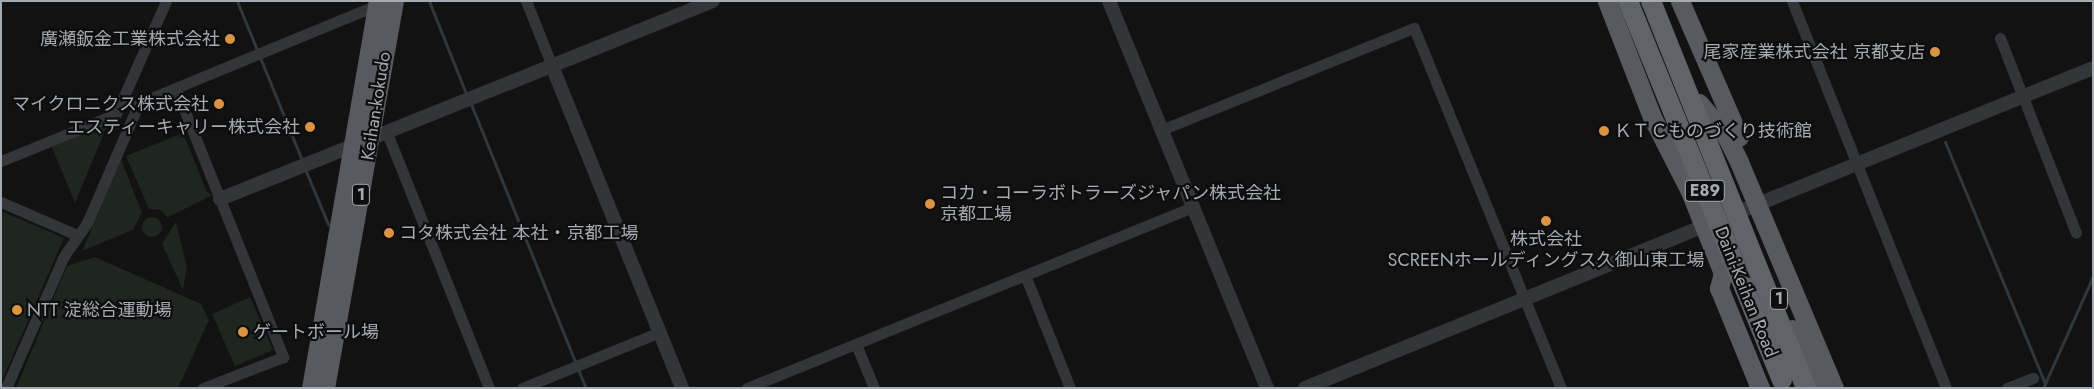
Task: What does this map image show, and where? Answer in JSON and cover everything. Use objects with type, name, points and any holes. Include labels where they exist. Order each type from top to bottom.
[{"type":"highway","points":[[1607,1],[1671,157],[1708,222],[1724,274],[1747,316]]},
{"type":"highway","name":"1","points":[[1624,1],[1677,127],[1708,222],[1776,388]]},
{"type":"highway","name":"Daini-Keihan Road","points":[[1628,1],[1785,388]]},
{"type":"highway","name":"Daini-Keihan Road","points":[[1651,1],[1806,388]]},
{"type":"highway","name":"1","points":[[1658,1],[1699,103],[1749,207],[1779,299],[1818,388]]},
{"type":"highway","points":[[1680,1],[1743,147],[1738,162]]},
{"type":"highway","name":"Keihan-kokudo","points":[[325,388],[369,140],[383,3]]},
{"type":"highway","points":[[1699,103],[1725,134],[1738,162],[1749,207],[1787,272],[1834,388]]},
{"type":"highway","points":[[1671,157],[1677,127]]},
{"type":"highway","name":"Keihan-kokudo","points":[[311,388],[369,140]]},
{"type":"highway","points":[[1779,299],[1787,272]]},
{"type":"highway","points":[[1724,274],[1719,288],[1760,388]]},
{"type":"street","points":[[1,162],[116,114],[166,1]]},
{"type":"street","points":[[526,1],[682,388]]},
{"type":"street","points":[[220,199],[713,1]]},
{"type":"street","points":[[1110,1],[1267,388]]},
{"type":"street","points":[[1792,1],[1946,388]]},
{"type":"street","points":[[6,388],[77,235],[87,223],[139,103],[176,90],[383,3]]},
{"type":"street","points":[[1161,130],[1414,28],[1561,388]]},
{"type":"street","points":[[2000,38],[2076,233]]},
{"type":"street","points":[[1306,388],[1525,296],[2093,68]]},
{"type":"street","points":[[176,90],[283,357],[204,388]]},
{"type":"street","points":[[369,140],[489,388]]},
{"type":"street","points":[[1,202],[77,235]]},
{"type":"street","points":[[748,388],[1192,207]]},
{"type":"street","points":[[1025,275],[1070,388]]},
{"type":"street","points":[[522,388],[660,332]]},
{"type":"street","points":[[856,344],[874,388]]},
{"type":"street","points":[[2007,388],[2033,378]]},
{"type":"shaded area","points":[[109,121],[75,203],[51,145]]},
{"type":"shaded area","points":[[183,133],[207,192],[213,195],[168,217],[160,210],[149,209],[126,156]]},
{"type":"shaded area","points":[[121,159],[142,213],[133,230],[82,251]]},
{"type":"shaded area","name":"NTT 淀総合運動場","points":[[1,211],[64,238],[1,383]]},
{"type":"shaded area","points":[[152,217],[159,220],[162,227],[159,234],[152,237],[145,234],[142,227],[145,220]]},
{"type":"shaded area","points":[[176,222],[187,267],[183,290],[162,244]]},
{"type":"shaded area","points":[[95,257],[201,304],[209,320],[178,388],[16,388],[67,266]]},
{"type":"shaded area","name":"ゲートボール場","points":[[250,297],[273,350],[235,366],[212,314]]},
{"type":"waterway","points":[[237,1],[303,163]]},
{"type":"waterway","points":[[429,1],[467,96]]},
{"type":"waterway","points":[[471,104],[586,388]]},
{"type":"waterway","points":[[1945,142],[2045,384]]},
{"type":"waterway","points":[[305,169],[328,224]]},
{"type":"waterway","points":[[2043,388],[2093,276]]},
{"type":"place","name":"廣瀬鈑金工業株式会社","points":[[230,39]]},
{"type":"place","name":"尾家産業株式会社 京都支店","points":[[1935,52]]},
{"type":"place","name":"マイクロニクス株式会社","points":[[219,104]]},
{"type":"place","name":"エスティーキャリー株式会社","points":[[310,127]]},
{"type":"place","name":"ＫＴＣものづくり技術館","points":[[1604,131]]},
{"type":"place","name":"コカ・コーラボトラーズジャパン株式会社 京都工場","points":[[930,204]]},
{"type":"place","name":"株式会社 SCREENホールディングス久御山東工場","points":[[1546,221]]},
{"type":"place","name":"コタ株式会社 本社・京都工場","points":[[389,233]]},
{"type":"place","name":"NTT 淀総合運動場","points":[[17,310]]},
{"type":"place","name":"ゲートボール場","points":[[243,332]]}]
